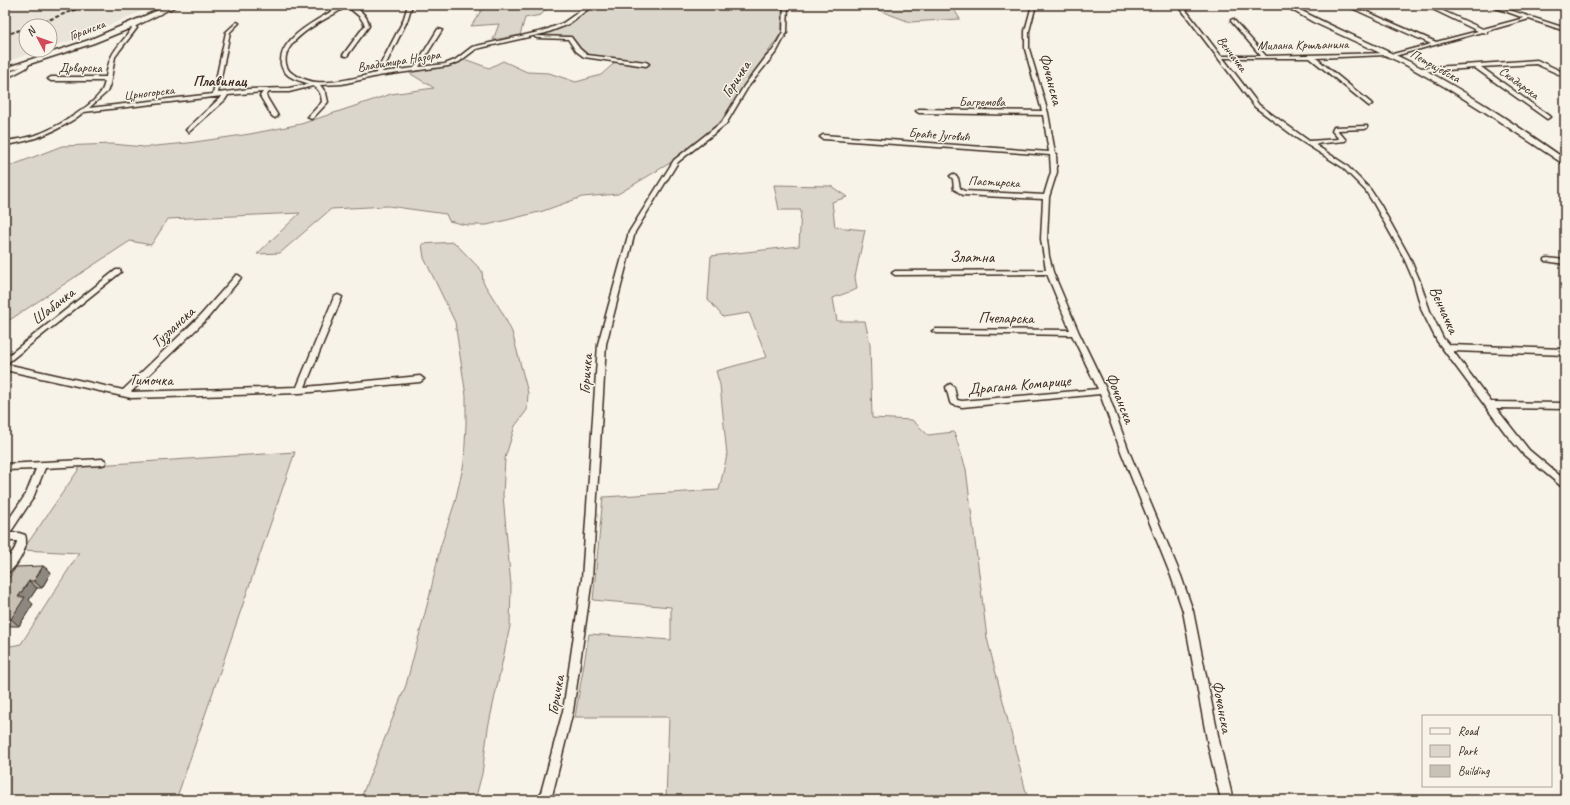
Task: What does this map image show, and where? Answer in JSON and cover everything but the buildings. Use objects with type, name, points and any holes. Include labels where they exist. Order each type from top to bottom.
[{"type":"main road","name":"Горанска","points":[[5,70],[68,50],[131,25],[175,5]]},
{"type":"main road","name":"Петријевска","points":[[1286,5],[1419,70],[1500,117],[1565,163]]},
{"type":"street","points":[[311,117],[326,100],[321,87],[305,82],[287,71],[282,63],[285,51],[291,42],[298,36],[346,5],[360,14],[366,20],[367,25],[345,55]]},
{"type":"street","points":[[378,74],[405,21],[410,5]]},
{"type":"street","name":"Горичка","points":[[545,800],[568,710],[583,614],[587,579],[602,344],[632,232],[676,161],[724,122],[758,71],[775,51],[785,32],[786,5]]},
{"type":"street","points":[[1028,5],[1033,5]]},
{"type":"street","name":"Фочанска","points":[[1033,5],[1027,31],[1027,49],[1045,113],[1054,154],[1054,172],[1046,197],[1044,239],[1046,256],[1050,272],[1075,333],[1103,391],[1126,454],[1176,576],[1188,612],[1214,745],[1227,800]]},
{"type":"street","name":"Венчачка","points":[[1180,5],[1257,106],[1280,125],[1344,166],[1355,175],[1372,194],[1406,256],[1440,340],[1526,452],[1565,485]]},
{"type":"street","points":[[1347,5],[1436,44]]},
{"type":"street","points":[[1426,5],[1485,32]]},
{"type":"street","points":[[1490,5],[1565,30]]},
{"type":"street","points":[[1558,5],[1565,8]]},
{"type":"street","name":"Владимира Назора","points":[[314,84],[342,82],[378,74],[446,65],[457,61],[474,48],[529,36],[565,24],[589,7]]},
{"type":"street","name":"Милана Кршљанина","points":[[1219,56],[1311,57],[1389,55],[1485,32],[1529,18]]},
{"type":"street","points":[[1232,20],[1265,57]]},
{"type":"street","points":[[215,95],[228,32],[237,23]]},
{"type":"street","points":[[5,143],[27,140],[48,132],[64,124],[102,95],[105,91],[114,53],[135,28],[131,25]]},
{"type":"street","points":[[416,68],[440,30]]},
{"type":"street","name":"Владимира Назора","points":[[529,36],[567,38],[570,39],[578,50],[586,56],[646,64]]},
{"type":"street","points":[[1311,57],[1369,104]]},
{"type":"street","points":[[1419,70],[1537,62],[1565,75]]},
{"type":"street","points":[[5,76],[24,67],[27,63]]},
{"type":"street","name":"Скадарска","points":[[1477,67],[1547,117]]},
{"type":"street","name":"Дрварска","points":[[51,79],[108,79]]},
{"type":"street","name":"Црногорска","points":[[82,111],[226,93],[295,89],[314,84]]},
{"type":"street","points":[[268,90],[263,96],[275,116]]},
{"type":"street","points":[[189,130],[223,99],[226,93]]},
{"type":"street","name":"Багремова","points":[[920,111],[1045,113]]},
{"type":"street","points":[[1308,143],[1342,140],[1343,139],[1335,131],[1336,128],[1365,127]]},
{"type":"street","name":"Браће Југовић","points":[[823,137],[1054,154]]},
{"type":"street","name":"Пастирска","points":[[953,176],[956,179],[958,189],[963,193],[1046,197]]},
{"type":"street","points":[[1547,260],[1565,262]]},
{"type":"street","name":"Шабачка","points":[[5,362],[118,272]]},
{"type":"street","name":"Златна","points":[[895,274],[925,272],[1050,272]]},
{"type":"street","name":"Тузланска","points":[[124,394],[203,318],[238,277]]},
{"type":"street","points":[[300,390],[338,297]]},
{"type":"street","name":"Пчеларска","points":[[936,331],[1075,333]]},
{"type":"street","points":[[1447,348],[1565,352]]},
{"type":"street","name":"Тимочка","points":[[5,367],[124,394],[141,396],[300,390],[420,379]]},
{"type":"street","name":"Драгана Комарице","points":[[950,387],[954,402],[962,404],[1103,391]]},
{"type":"street","points":[[1489,405],[1565,406]]},
{"type":"street","points":[[5,467],[102,462]]},
{"type":"street","points":[[5,533],[30,495],[42,465]]},
{"type":"street","points":[[5,537],[19,537],[22,538],[23,542],[17,554],[5,570]]},
{"type":"shaded area","points":[[5,5],[156,5],[77,39],[58,45],[58,18],[18,18],[18,58],[5,62]]},
{"type":"green space","points":[[485,5],[550,5],[541,15],[525,18],[520,35],[493,40],[499,24],[471,26]]},
{"type":"green space","points":[[580,5],[775,5],[782,9],[782,32],[757,68],[728,115],[675,160],[618,194],[582,197],[543,211],[487,225],[466,225],[449,221],[446,214],[388,206],[331,209],[280,253],[257,254],[300,213],[168,219],[151,245],[130,241],[5,323],[5,168],[62,146],[112,144],[144,147],[188,143],[250,134],[301,124],[391,94],[434,88],[406,71],[467,60],[489,68],[503,61],[527,72],[549,73],[576,82],[601,75],[620,58],[586,55],[569,37],[537,35],[563,24],[585,6]]},
{"type":"green space","points":[[876,5],[944,5],[953,8],[960,19],[910,22],[878,10]]},
{"type":"green space","points":[[774,185],[831,186],[847,197],[832,202],[835,227],[865,230],[855,277],[857,289],[833,298],[837,321],[865,321],[870,344],[872,418],[912,420],[928,435],[954,432],[966,469],[987,638],[1028,800],[666,800],[669,717],[575,717],[589,634],[671,640],[671,607],[593,600],[603,497],[719,490],[727,455],[720,385],[716,371],[767,357],[749,313],[723,317],[708,299],[711,256],[799,246],[801,210],[779,210]]},
{"type":"green space","points":[[454,242],[482,271],[483,282],[502,312],[512,332],[528,393],[527,410],[515,426],[505,458],[503,495],[511,586],[510,626],[488,728],[482,774],[475,800],[360,800],[406,685],[430,594],[440,548],[455,502],[464,463],[466,396],[455,322],[424,258],[422,244]]},
{"type":"green space","points":[[295,452],[176,800],[5,800],[5,647],[21,644],[79,553],[23,550],[81,466]]},
{"type":"railway","points":[[5,7],[11,5]]},
{"type":"railway","points":[[54,18],[87,5]]},
{"type":"railway","points":[[5,35],[18,31]]},
{"type":"district","name":"Плавинац","points":[[220,81]]}]
